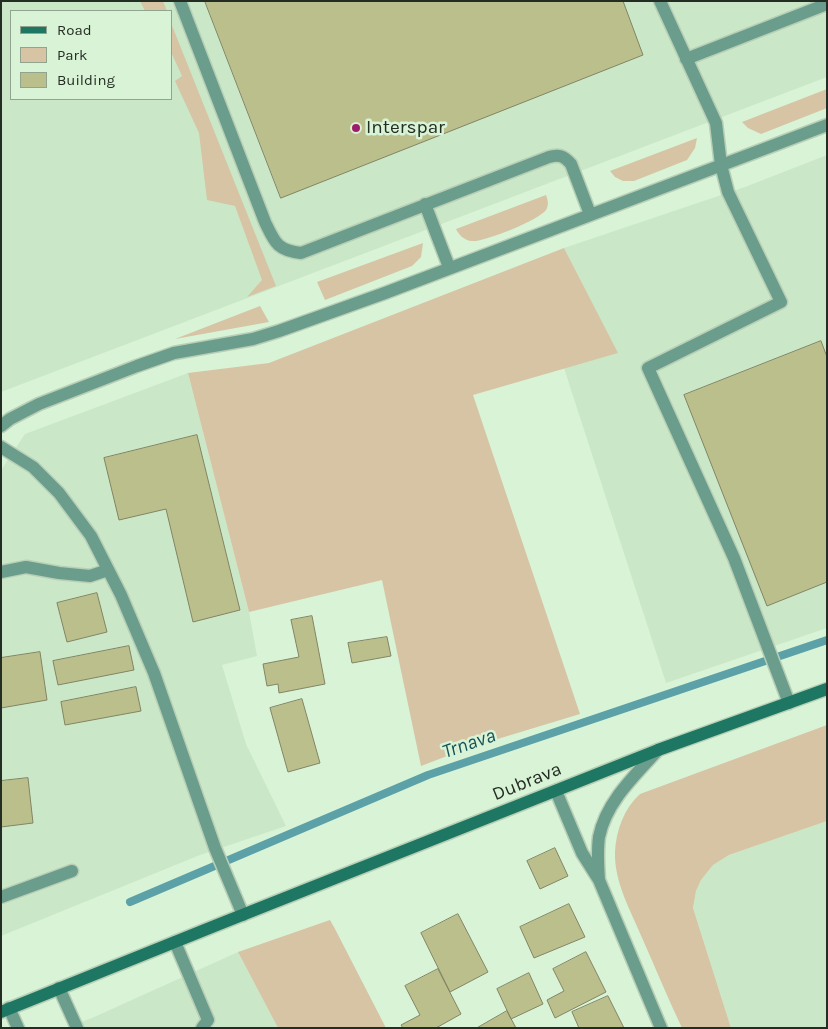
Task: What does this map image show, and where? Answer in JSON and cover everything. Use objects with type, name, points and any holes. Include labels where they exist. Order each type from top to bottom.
[{"type":"main road","name":"Dubrava","points":[[4,1010],[658,750],[827,689]]},
{"type":"street","points":[[180,1],[265,222],[275,243],[286,251],[301,253],[425,204],[558,155],[566,158],[571,164],[590,214]]},
{"type":"street","points":[[660,1],[716,123],[721,165],[728,192],[781,302],[648,368],[734,558],[789,703]]},
{"type":"street","points":[[686,59],[827,4]]},
{"type":"street","points":[[1,426],[39,404],[174,353],[253,339],[385,293],[827,125]]},
{"type":"street","points":[[425,204],[450,267]]},
{"type":"street","points":[[1,447],[33,467],[59,493],[91,536],[121,595],[154,673],[215,848],[243,915]]},
{"type":"street","points":[[1,572],[26,567],[59,574],[90,576],[108,570]]},
{"type":"street","points":[[599,880],[599,836],[610,807],[622,790],[658,750]]},
{"type":"street","points":[[556,791],[582,854],[599,880],[661,1028]]},
{"type":"street","points":[[1,897],[72,871]]},
{"type":"street","points":[[175,942],[208,1020],[202,1028]]},
{"type":"street","points":[[59,988],[77,1028]]},
{"type":"street","points":[[4,1010],[18,1028]]},
{"type":"shaded area","points":[[1,1],[827,1],[827,77],[1,392]]},
{"type":"shaded area","points":[[827,155],[827,628],[666,683],[564,368],[617,353],[564,248],[745,187]]},
{"type":"shaded area","points":[[188,373],[249,612],[257,656],[222,665],[246,744],[286,826],[200,855],[1,936],[1,470],[25,434]]},
{"type":"shaded area","points":[[827,821],[827,1028],[731,1028],[693,908],[696,891],[701,880],[713,865],[729,855]]},
{"type":"shaded area","points":[[238,952],[278,1028],[65,1028],[92,1018]]},
{"type":"green space","points":[[140,1],[163,1],[167,10],[144,10]]},
{"type":"green space","points":[[172,26],[276,286],[247,297],[262,280],[235,206],[207,200],[199,133],[175,81],[182,76],[172,54]]},
{"type":"green space","points":[[827,89],[827,108],[761,134],[748,128],[742,122]]},
{"type":"green space","points":[[697,138],[695,148],[687,160],[634,181],[623,181],[615,177],[610,171]]},
{"type":"green space","points":[[546,195],[548,206],[546,210],[522,225],[498,235],[471,241],[462,237],[456,229]]},
{"type":"green space","points":[[423,243],[421,257],[412,266],[325,300],[317,282]]},
{"type":"green space","points":[[564,248],[618,353],[473,395],[580,714],[468,748],[421,766],[382,580],[249,612],[188,373],[269,363]]},
{"type":"green space","points":[[260,306],[269,322],[175,339]]},
{"type":"green space","points":[[827,725],[827,821],[729,855],[713,865],[701,880],[696,891],[693,908],[731,1028],[682,1028],[629,908],[617,875],[615,864],[616,844],[619,828],[625,813],[640,794]]},
{"type":"green space","points":[[330,920],[386,1028],[278,1028],[238,952]]},
{"type":"building","name":"Interspar","points":[[205,1],[623,1],[643,55],[281,198]]},
{"type":"building","points":[[821,341],[827,357],[827,582],[767,606],[684,395]]},
{"type":"building","points":[[197,435],[240,610],[193,622],[166,509],[119,520],[104,458]]},
{"type":"building","points":[[97,593],[107,632],[67,642],[57,603]]},
{"type":"building","points":[[312,616],[325,684],[279,693],[278,684],[267,686],[263,664],[299,657],[291,620]]},
{"type":"building","points":[[387,637],[391,656],[352,663],[348,643]]},
{"type":"building","points":[[129,646],[134,670],[58,685],[53,661]]},
{"type":"building","points":[[40,652],[47,700],[1,708],[1,658]]},
{"type":"building","points":[[136,687],[141,711],[65,725],[61,702]]},
{"type":"building","points":[[302,699],[320,763],[288,772],[270,708]]},
{"type":"building","points":[[28,778],[33,823],[1,827],[1,781]]},
{"type":"building","points":[[555,848],[568,876],[540,889],[527,861]]},
{"type":"building","points":[[569,904],[585,937],[534,958],[520,927]]},
{"type":"building","points":[[458,914],[488,972],[450,992],[421,933]]},
{"type":"building","points":[[586,952],[606,992],[555,1018],[547,1000],[564,991],[553,969]]},
{"type":"building","points":[[438,969],[461,1014],[436,1028],[403,1028],[401,1025],[420,1015],[405,986]]},
{"type":"building","points":[[529,973],[543,1004],[511,1019],[497,989]]},
{"type":"building","points":[[608,996],[624,1028],[579,1028],[572,1012]]},
{"type":"building","points":[[507,1011],[516,1028],[477,1028]]},
{"type":"waterway","name":"Trnava","points":[[130,902],[428,775],[827,640]]},
{"type":"place","name":"Interspar","points":[[356,128]]}]
